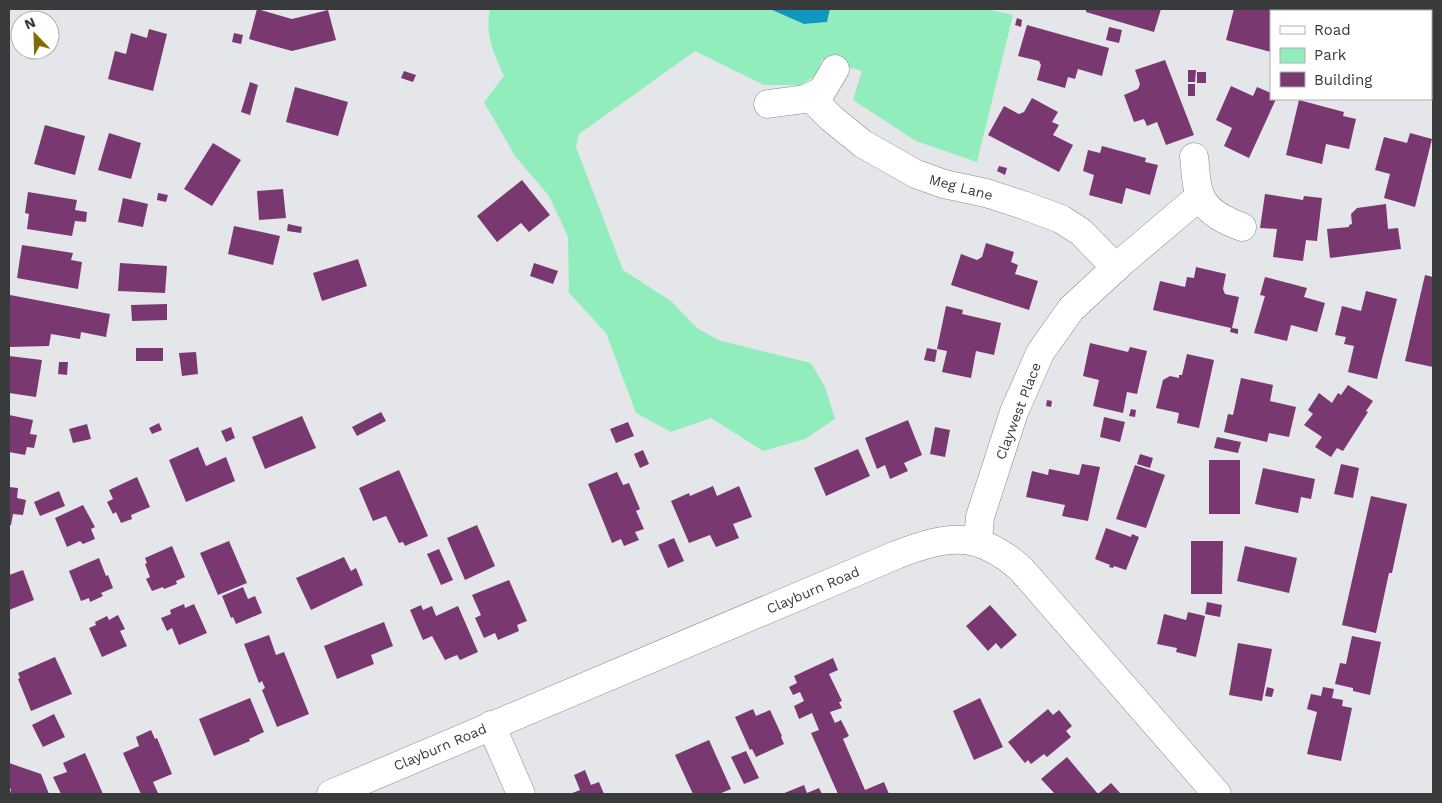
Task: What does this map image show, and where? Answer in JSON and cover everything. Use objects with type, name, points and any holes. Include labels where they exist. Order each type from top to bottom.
[{"type":"street","points":[[768,104],[799,100],[822,91],[835,69]]},
{"type":"street","name":"Meg Lane","points":[[810,96],[831,118],[863,144],[916,174],[944,184],[986,193],[1061,219],[1081,232],[1116,268]]},
{"type":"street","points":[[1194,157],[1200,196],[1207,207],[1226,221],[1242,227]]},
{"type":"street","name":"Claywest Place","points":[[978,541],[980,517],[1014,412],[1040,353],[1071,310],[1116,268],[1200,196]]},
{"type":"street","name":"Clayburn Road","points":[[331,794],[912,549],[927,543],[945,540],[978,541],[1006,557],[1021,569],[1217,794]]},
{"type":"street","points":[[491,725],[521,794]]},
{"type":"green space","points":[[490,9],[770,9],[804,24],[827,22],[830,9],[986,9],[1013,15],[977,162],[916,141],[853,100],[862,71],[822,59],[818,73],[802,85],[764,85],[695,51],[579,134],[576,147],[623,270],[671,301],[697,328],[718,340],[811,363],[825,387],[835,419],[805,439],[763,451],[711,418],[671,432],[636,413],[606,333],[569,293],[568,237],[549,196],[515,156],[484,102],[504,76],[493,51],[489,36]]},
{"type":"water","points":[[770,9],[830,9],[827,22],[804,24]]},
{"type":"building","points":[[257,9],[292,19],[328,10],[336,40],[292,51],[249,39]]},
{"type":"building","points":[[1086,9],[1161,9],[1154,32],[1086,12]]},
{"type":"building","points":[[1234,9],[1362,10],[1270,10],[1270,52],[1226,40]]},
{"type":"building","points":[[1433,9],[1433,96],[1432,10],[1429,10]]},
{"type":"building","points":[[1017,18],[1022,20],[1021,27],[1015,25]]},
{"type":"building","points":[[1027,25],[1109,48],[1102,76],[1078,69],[1075,79],[1068,77],[1065,88],[1037,80],[1041,65],[1039,61],[1018,56]]},
{"type":"building","points":[[1109,27],[1122,30],[1119,43],[1106,40]]},
{"type":"building","points":[[149,29],[167,34],[153,91],[108,79],[115,51],[126,54],[131,33],[147,38]]},
{"type":"building","points":[[234,33],[243,35],[241,44],[232,42]]},
{"type":"building","points":[[1165,60],[1194,135],[1166,145],[1157,122],[1147,126],[1144,119],[1134,122],[1124,95],[1138,89],[1140,84],[1135,70]]},
{"type":"building","points":[[1188,70],[1196,70],[1195,82],[1188,82]]},
{"type":"building","points":[[404,71],[416,75],[413,82],[401,78]]},
{"type":"building","points":[[1197,72],[1206,72],[1206,83],[1197,83]]},
{"type":"building","points":[[250,82],[258,85],[250,115],[241,112]]},
{"type":"building","points":[[1188,84],[1195,84],[1195,96],[1188,96]]},
{"type":"building","points":[[1231,86],[1253,96],[1257,87],[1270,93],[1270,100],[1276,100],[1249,158],[1224,146],[1232,128],[1216,120]]},
{"type":"building","points":[[295,87],[348,102],[338,136],[286,122]]},
{"type":"building","points":[[1032,98],[1058,112],[1052,122],[1059,125],[1053,135],[1073,145],[1059,172],[988,135],[1004,106],[1019,114],[1024,112]]},
{"type":"building","points":[[1299,100],[1344,112],[1343,116],[1356,119],[1349,149],[1326,144],[1322,164],[1286,155]]},
{"type":"building","points":[[45,125],[85,136],[75,175],[34,164]]},
{"type":"building","points":[[109,133],[141,143],[131,179],[98,170]]},
{"type":"building","points":[[1410,133],[1432,139],[1415,207],[1384,198],[1390,174],[1375,170],[1384,137],[1407,143]]},
{"type":"building","points":[[213,143],[241,160],[212,206],[184,189]]},
{"type":"building","points":[[1102,146],[1146,158],[1145,162],[1158,165],[1150,195],[1126,188],[1122,204],[1089,195],[1094,175],[1083,171],[1088,150],[1100,153]]},
{"type":"building","points":[[999,166],[1007,168],[1005,175],[997,171]]},
{"type":"building","points":[[522,180],[550,215],[529,232],[521,223],[497,242],[477,216]]},
{"type":"building","points":[[283,189],[286,218],[259,220],[257,191]]},
{"type":"building","points":[[28,192],[77,200],[75,210],[87,212],[86,222],[75,221],[72,236],[27,229],[29,214],[25,213]]},
{"type":"building","points":[[158,193],[168,195],[166,202],[157,200]]},
{"type":"building","points":[[1265,194],[1303,200],[1304,196],[1322,198],[1317,241],[1306,240],[1303,261],[1273,257],[1277,229],[1260,228]]},
{"type":"building","points":[[123,198],[148,204],[143,227],[118,222]]},
{"type":"building","points":[[1386,204],[1388,229],[1398,228],[1401,249],[1330,258],[1327,229],[1349,227],[1352,224],[1351,214],[1357,208]]},
{"type":"building","points":[[288,224],[302,227],[301,233],[287,231]]},
{"type":"building","points":[[234,226],[280,236],[273,265],[228,254]]},
{"type":"building","points":[[986,243],[1014,252],[1011,262],[1018,265],[1015,274],[1038,281],[1029,310],[951,285],[961,254],[977,260],[982,257]]},
{"type":"building","points":[[22,245],[73,253],[71,260],[82,262],[78,289],[17,278]]},
{"type":"building","points":[[358,259],[367,286],[322,301],[313,273]]},
{"type":"building","points":[[120,263],[167,266],[165,293],[118,291]]},
{"type":"building","points":[[534,263],[558,271],[553,284],[530,276]]},
{"type":"building","points":[[1196,267],[1226,274],[1223,289],[1225,294],[1239,297],[1232,328],[1238,329],[1238,334],[1230,332],[1231,328],[1153,310],[1160,281],[1185,287],[1187,277],[1194,278]]},
{"type":"building","points":[[1425,275],[1433,277],[1433,367],[1405,361]]},
{"type":"building","points":[[1265,277],[1307,288],[1304,297],[1325,303],[1317,332],[1291,325],[1287,341],[1254,333],[1265,296],[1260,295]]},
{"type":"building","points":[[1366,291],[1397,299],[1377,379],[1348,372],[1354,346],[1344,344],[1346,337],[1335,335],[1342,306],[1361,311]]},
{"type":"building","points":[[10,295],[110,314],[106,337],[81,332],[80,339],[51,334],[49,346],[9,347]]},
{"type":"building","points":[[167,304],[167,320],[132,321],[131,305]]},
{"type":"building","points":[[946,306],[963,310],[962,314],[1001,323],[994,355],[976,351],[971,378],[942,372],[947,351],[937,349]]},
{"type":"building","points":[[1090,343],[1128,352],[1130,347],[1147,351],[1137,394],[1127,392],[1123,413],[1093,406],[1099,380],[1083,376]]},
{"type":"building","points":[[136,348],[163,348],[163,361],[136,361]]},
{"type":"building","points":[[927,348],[937,350],[935,362],[924,360]]},
{"type":"building","points":[[196,352],[198,374],[182,376],[179,353]]},
{"type":"building","points":[[1187,354],[1214,360],[1199,428],[1177,423],[1179,413],[1156,408],[1163,380],[1170,376],[1179,378],[1179,375],[1182,375]]},
{"type":"building","points":[[9,356],[42,360],[36,397],[9,393]]},
{"type":"building","points":[[59,362],[68,362],[67,375],[58,374]]},
{"type":"building","points":[[1241,378],[1273,385],[1270,401],[1296,407],[1289,437],[1269,433],[1267,442],[1224,432],[1228,414],[1233,415]]},
{"type":"building","points":[[1348,385],[1373,401],[1343,451],[1337,448],[1331,457],[1315,447],[1322,437],[1304,425],[1313,414],[1308,410],[1319,393],[1332,403],[1338,393],[1341,395]]},
{"type":"building","points":[[1047,400],[1052,401],[1051,407],[1046,406]]},
{"type":"building","points":[[1131,409],[1136,410],[1135,417],[1129,416]]},
{"type":"building","points":[[381,412],[386,421],[357,436],[352,427]]},
{"type":"building","points":[[9,415],[33,420],[30,434],[37,435],[34,448],[27,447],[25,455],[9,452]]},
{"type":"building","points":[[302,416],[316,448],[265,469],[252,437]]},
{"type":"building","points":[[1104,417],[1125,422],[1120,442],[1100,437]]},
{"type":"building","points":[[908,420],[922,455],[904,463],[908,471],[890,479],[885,465],[877,469],[865,438]]},
{"type":"building","points":[[628,422],[634,436],[616,443],[610,429]]},
{"type":"building","points":[[159,423],[162,430],[152,434],[149,428]]},
{"type":"building","points":[[87,424],[91,439],[73,443],[69,429]]},
{"type":"building","points":[[231,427],[235,438],[226,442],[221,431]]},
{"type":"building","points":[[935,427],[950,430],[945,457],[930,454]]},
{"type":"building","points":[[1217,437],[1241,442],[1238,453],[1214,448]]},
{"type":"building","points":[[198,447],[206,466],[226,457],[235,481],[186,502],[169,460]]},
{"type":"building","points":[[858,449],[870,476],[826,496],[814,468]]},
{"type":"building","points":[[643,450],[649,464],[640,468],[634,454]]},
{"type":"building","points":[[1140,454],[1153,458],[1150,468],[1137,464]]},
{"type":"building","points":[[1209,460],[1240,460],[1240,514],[1209,514]]},
{"type":"building","points":[[1082,464],[1100,467],[1088,521],[1062,516],[1065,505],[1026,497],[1032,471],[1048,475],[1049,469],[1079,475]]},
{"type":"building","points":[[1341,464],[1359,468],[1353,498],[1334,494]]},
{"type":"building","points":[[1135,465],[1165,475],[1146,528],[1116,519]]},
{"type":"building","points":[[1263,468],[1315,479],[1311,499],[1301,497],[1298,513],[1255,504]]},
{"type":"building","points":[[399,470],[428,536],[405,546],[403,542],[399,543],[386,516],[373,521],[359,488]]},
{"type":"building","points":[[617,472],[623,485],[629,483],[640,509],[636,511],[644,529],[635,532],[639,540],[624,546],[621,539],[612,543],[588,484]]},
{"type":"building","points":[[137,477],[150,507],[131,515],[132,519],[121,523],[116,512],[113,514],[107,502],[113,499],[109,490]]},
{"type":"building","points":[[713,486],[717,496],[739,486],[752,517],[733,524],[739,538],[716,547],[710,535],[689,543],[671,501],[689,493],[690,496]]},
{"type":"building","points":[[9,487],[18,488],[17,498],[26,500],[23,515],[13,514],[11,525],[9,525]]},
{"type":"building","points":[[59,491],[65,506],[40,516],[34,502]]},
{"type":"building","points":[[1371,496],[1407,504],[1392,573],[1389,573],[1376,633],[1342,625]]},
{"type":"building","points":[[83,505],[95,527],[91,529],[95,539],[83,544],[80,541],[67,547],[55,518]]},
{"type":"building","points":[[477,525],[495,566],[465,580],[447,538]]},
{"type":"building","points":[[1106,528],[1131,537],[1132,534],[1139,537],[1126,570],[1114,566],[1113,568],[1109,567],[1110,565],[1095,559]]},
{"type":"building","points":[[674,538],[684,561],[668,568],[658,545]]},
{"type":"building","points":[[229,541],[247,583],[218,595],[200,553]]},
{"type":"building","points":[[1191,541],[1223,541],[1222,594],[1191,594]]},
{"type":"building","points":[[172,546],[185,577],[176,581],[177,584],[152,591],[146,579],[150,577],[145,564],[147,563],[145,558]]},
{"type":"building","points":[[1245,546],[1297,558],[1289,593],[1237,581]]},
{"type":"building","points":[[439,549],[453,580],[441,585],[427,554]]},
{"type":"building","points":[[344,557],[351,571],[356,568],[363,585],[311,610],[296,578]]},
{"type":"building","points":[[99,558],[113,588],[101,593],[103,596],[90,602],[89,598],[81,601],[69,571]]},
{"type":"building","points":[[23,570],[34,600],[9,610],[9,575]]},
{"type":"building","points":[[509,580],[527,621],[517,625],[519,631],[498,640],[495,633],[484,638],[475,618],[481,615],[472,595]]},
{"type":"building","points":[[243,587],[248,599],[255,596],[262,613],[236,624],[233,617],[231,618],[222,596]]},
{"type":"building","points":[[1207,602],[1222,605],[1220,617],[1205,614]]},
{"type":"building","points":[[184,604],[185,608],[194,604],[207,633],[179,645],[172,628],[167,631],[161,618],[171,614],[170,610]]},
{"type":"building","points":[[421,605],[423,610],[432,606],[436,616],[458,606],[478,652],[460,660],[457,655],[445,660],[432,636],[423,640],[410,610]]},
{"type":"building","points":[[990,605],[1017,635],[1001,649],[996,643],[988,651],[966,626]]},
{"type":"building","points":[[1188,612],[1205,616],[1196,657],[1176,652],[1177,648],[1157,644],[1164,614],[1186,620]]},
{"type":"building","points":[[118,615],[125,629],[120,631],[127,646],[102,657],[89,628],[96,625],[95,622],[107,616],[109,620]]},
{"type":"building","points":[[384,622],[393,646],[371,655],[374,664],[337,679],[324,646]]},
{"type":"building","points":[[269,635],[276,655],[284,652],[309,714],[277,727],[262,690],[265,688],[262,681],[259,683],[244,644]]},
{"type":"building","points":[[1352,636],[1381,642],[1370,695],[1353,691],[1353,688],[1335,684],[1340,663],[1346,664]]},
{"type":"building","points":[[1238,643],[1272,649],[1262,701],[1229,695]]},
{"type":"building","points":[[55,657],[72,694],[31,711],[18,679],[20,678],[18,673]]},
{"type":"building","points":[[833,658],[838,670],[829,674],[842,701],[839,702],[842,708],[830,712],[835,723],[841,720],[849,736],[843,739],[865,790],[884,782],[889,794],[838,794],[811,733],[819,730],[812,713],[799,719],[794,706],[804,701],[800,692],[793,695],[789,687],[797,683],[794,676]]},
{"type":"building","points":[[1267,687],[1274,689],[1272,697],[1265,696]]},
{"type":"building","points":[[1323,687],[1334,689],[1332,698],[1343,700],[1342,706],[1352,708],[1341,761],[1307,754],[1317,712],[1307,709],[1311,694],[1321,696]]},
{"type":"building","points":[[250,698],[264,732],[249,739],[250,741],[214,756],[199,719]]},
{"type":"building","points":[[980,698],[1003,747],[974,760],[953,711]]},
{"type":"building","points":[[753,709],[756,716],[770,710],[784,744],[756,757],[752,749],[750,750],[735,717]]},
{"type":"building","points":[[1048,709],[1053,715],[1059,710],[1072,726],[1066,731],[1071,737],[1047,757],[1044,754],[1031,764],[1028,760],[1025,763],[1008,742]]},
{"type":"building","points":[[54,714],[65,737],[43,747],[32,725]]},
{"type":"building","points":[[151,730],[155,739],[157,738],[172,774],[153,782],[158,793],[141,794],[123,753],[139,746],[136,737]]},
{"type":"building","points":[[709,740],[731,789],[719,794],[693,794],[675,755]]},
{"type":"building","points":[[746,751],[759,778],[744,784],[731,757]]},
{"type":"building","points":[[85,753],[103,794],[61,794],[53,777],[67,772],[63,763]]},
{"type":"building","points":[[1067,757],[1098,794],[1055,794],[1041,779]]},
{"type":"building","points":[[9,763],[41,774],[49,794],[10,793]]},
{"type":"building","points":[[585,770],[591,785],[599,782],[604,794],[570,794],[580,790],[574,775]]},
{"type":"building","points":[[1111,783],[1121,794],[1098,794]]},
{"type":"building","points":[[804,785],[807,793],[819,788],[822,794],[782,794]]}]
